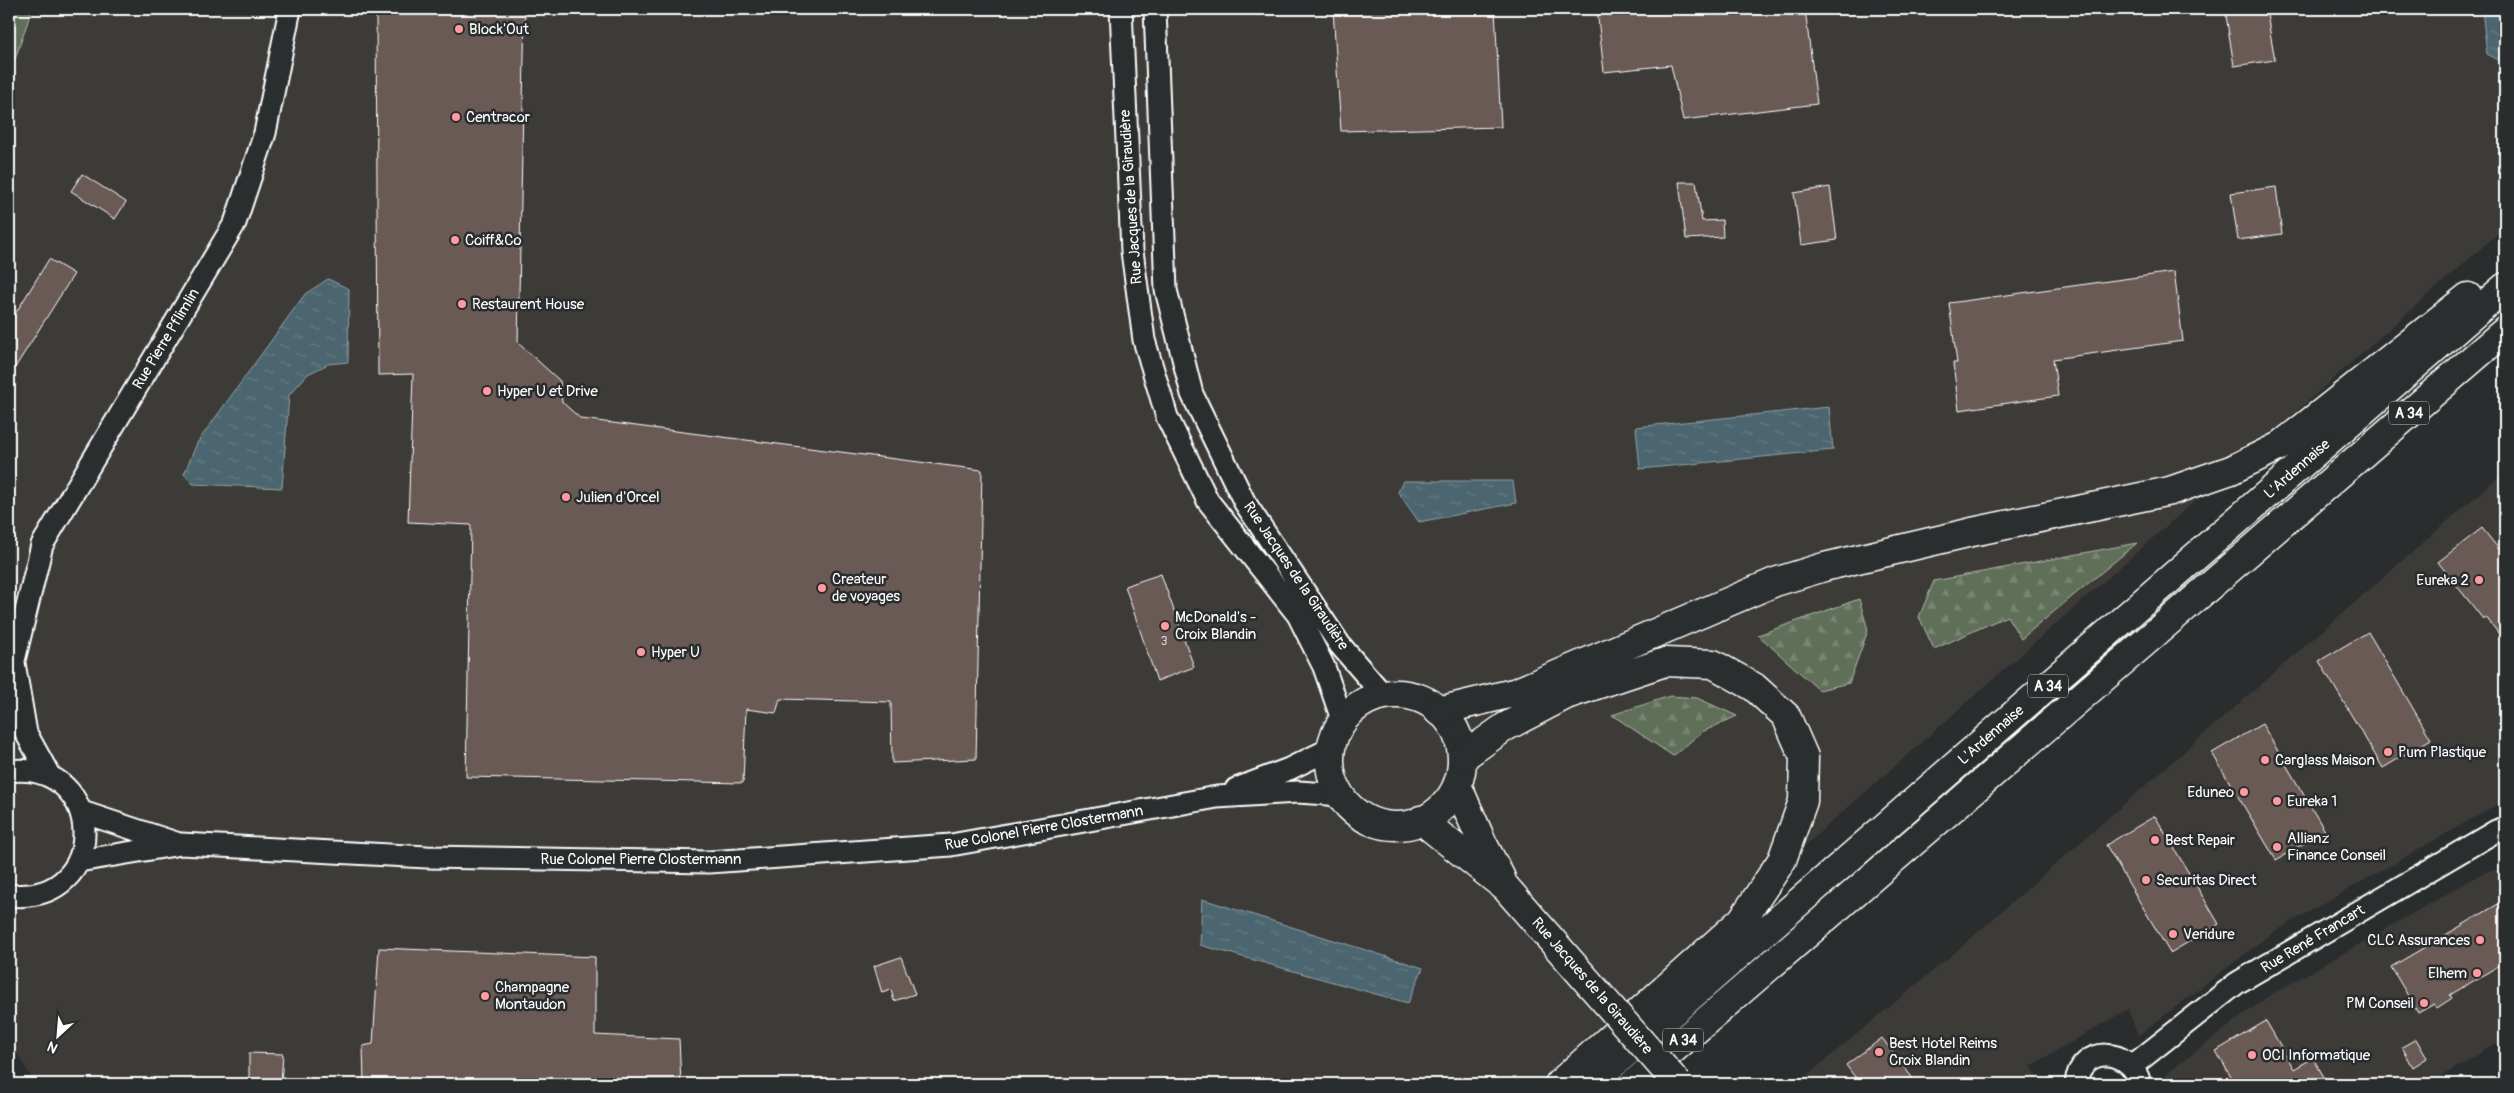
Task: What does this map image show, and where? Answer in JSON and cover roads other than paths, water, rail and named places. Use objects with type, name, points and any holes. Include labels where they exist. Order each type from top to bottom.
[{"type":"main road","points":[[1438,711],[1517,692],[1775,582],[1824,566],[1972,532],[2170,491],[2231,470],[2280,446],[2496,274],[2505,271]]},
{"type":"main road","name":"L'Ardennaise","points":[[1590,1084],[2505,287]]},
{"type":"main road","name":"L'Ardennaise","points":[[1633,1084],[2505,331]]},
{"type":"main road","points":[[1463,757],[1505,726],[1566,695],[1664,662],[1712,664],[1754,686],[1786,716],[1804,757],[1803,801],[1782,860],[1742,920],[1559,1084]]},
{"type":"main road","points":[[1396,693],[1421,698],[1444,715],[1457,734],[1463,757],[1457,784],[1445,807],[1422,820],[1397,827],[1371,820],[1348,806],[1335,785],[1330,761],[1335,735],[1350,710],[1370,699],[1384,696],[1396,693]]},
{"type":"main road","points":[[1457,784],[1482,842],[1506,888]]},
{"type":"main road","points":[[1422,820],[1506,888]]},
{"type":"main road","name":"Rue Jacques de la Giraudière","points":[[1506,888],[1678,1084]]},
{"type":"main road","points":[[1661,1084],[1692,1056],[1734,996]]},
{"type":"street","name":"Rue Pierre Pflimlin","points":[[9,681],[13,657],[42,545],[235,223],[265,133],[290,9]]},
{"type":"street","name":"Rue Jacques de la Giraudière","points":[[1122,9],[1132,251],[1144,340],[1167,417],[1208,501],[1298,615],[1324,667],[1343,722]]},
{"type":"street","name":"Rue Jacques de la Giraudière","points":[[1155,9],[1166,290],[1192,394],[1245,502],[1340,645],[1384,696]]},
{"type":"street","name":"Rue Pierre Pflimlin","points":[[13,657],[26,733],[49,776]]},
{"type":"street","name":"Rue Colonel Pierre Clostermann","points":[[1217,797],[1289,769],[1332,748]]},
{"type":"street","points":[[9,771],[30,770],[49,776],[63,785],[74,798],[82,812],[85,829],[84,846],[79,861],[66,879],[47,892],[26,897],[9,895]]},
{"type":"street","name":"Rue Colonel Pierre Clostermann","points":[[79,861],[181,844],[427,857],[709,862],[951,846],[1217,797],[1298,792],[1342,795]]},
{"type":"street","name":"Rue Colonel Pierre Clostermann","points":[[82,812],[181,844]]},
{"type":"street","name":"Rue René Francart","points":[[2076,1084],[2080,1070],[2095,1057],[2115,1056],[2136,1075],[2237,984],[2496,831],[2505,830]]},
{"type":"water","points":[[2482,9],[2505,9],[2505,56],[2499,60],[2487,54]]},
{"type":"water","points":[[328,279],[349,289],[348,362],[328,364],[308,374],[289,395],[282,488],[193,484],[184,474],[197,443],[305,294]]},
{"type":"water","points":[[1829,407],[1833,450],[1640,469],[1636,427]]},
{"type":"water","points":[[1403,481],[1513,481],[1516,503],[1419,522],[1398,492]]},
{"type":"water","points":[[1202,899],[1423,968],[1408,1003],[1200,945]]},
{"type":"place","name":"Block'Out","points":[[459,29]]},
{"type":"place","name":"Centracor","points":[[456,117]]},
{"type":"place","name":"Coiff&Co","points":[[455,240]]},
{"type":"place","name":"Restaurent House","points":[[462,304]]},
{"type":"place","name":"Hyper U et Drive","points":[[487,391]]},
{"type":"place","name":"Julien d'Orcel","points":[[566,497]]},
{"type":"place","name":"Eureka 2","points":[[2479,580]]},
{"type":"place","name":"Createur de voyages","points":[[822,588]]},
{"type":"place","name":"McDonald's - Croix Blandin","points":[[1165,626]]},
{"type":"place","name":"Hyper U","points":[[641,652]]},
{"type":"place","name":"Pum Plastique","points":[[2388,752]]},
{"type":"place","name":"Carglass Maison","points":[[2265,760]]},
{"type":"place","name":"Eduneo","points":[[2244,792]]},
{"type":"place","name":"Eureka 1","points":[[2277,801]]},
{"type":"place","name":"Best Repair","points":[[2155,840]]},
{"type":"place","name":"Allianz Finance Conseil","points":[[2277,847]]},
{"type":"place","name":"Securitas Direct","points":[[2146,880]]},
{"type":"place","name":"Veridure","points":[[2173,934]]},
{"type":"place","name":"CLC Assurances","points":[[2480,940]]},
{"type":"place","name":"Elhem","points":[[2477,973]]},
{"type":"place","name":"Champagne Montaudon","points":[[485,996]]},
{"type":"place","name":"PM Conseil","points":[[2424,1003]]},
{"type":"place","name":"Best Hotel Reims Croix Blandin","points":[[1879,1052]]},
{"type":"place","name":"OCI Informatique","points":[[2252,1055]]}]
